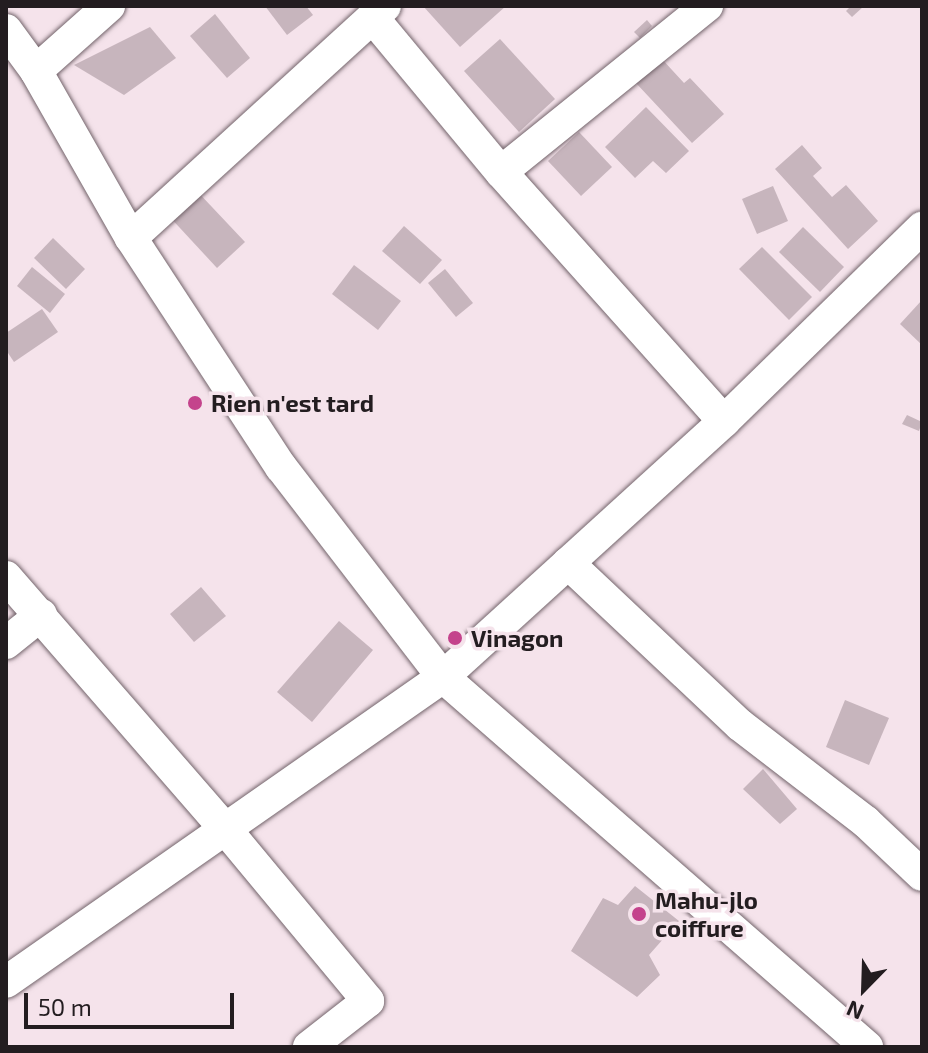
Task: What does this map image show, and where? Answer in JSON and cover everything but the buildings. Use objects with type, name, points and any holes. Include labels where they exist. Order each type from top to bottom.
[{"type":"street","points":[[36,71],[109,6]]},
{"type":"street","points":[[501,172],[707,6]]},
{"type":"street","points":[[131,238],[379,12],[501,172],[724,421]]},
{"type":"street","points":[[6,30],[36,71],[131,238],[281,467],[443,677],[867,1047]]},
{"type":"street","points":[[6,982],[227,831],[443,677],[724,421],[922,228]]},
{"type":"street","points":[[568,563],[740,725],[866,822],[922,875]]},
{"type":"street","points":[[6,577],[227,831],[368,1001],[309,1047]]},
{"type":"street","points":[[6,643],[41,615]]},
{"type":"place","name":"Rien n'est tard","points":[[195,403]]},
{"type":"place","name":"Vinagon","points":[[455,638]]},
{"type":"place","name":"Mahu-jlo coiffure","points":[[639,914]]}]
